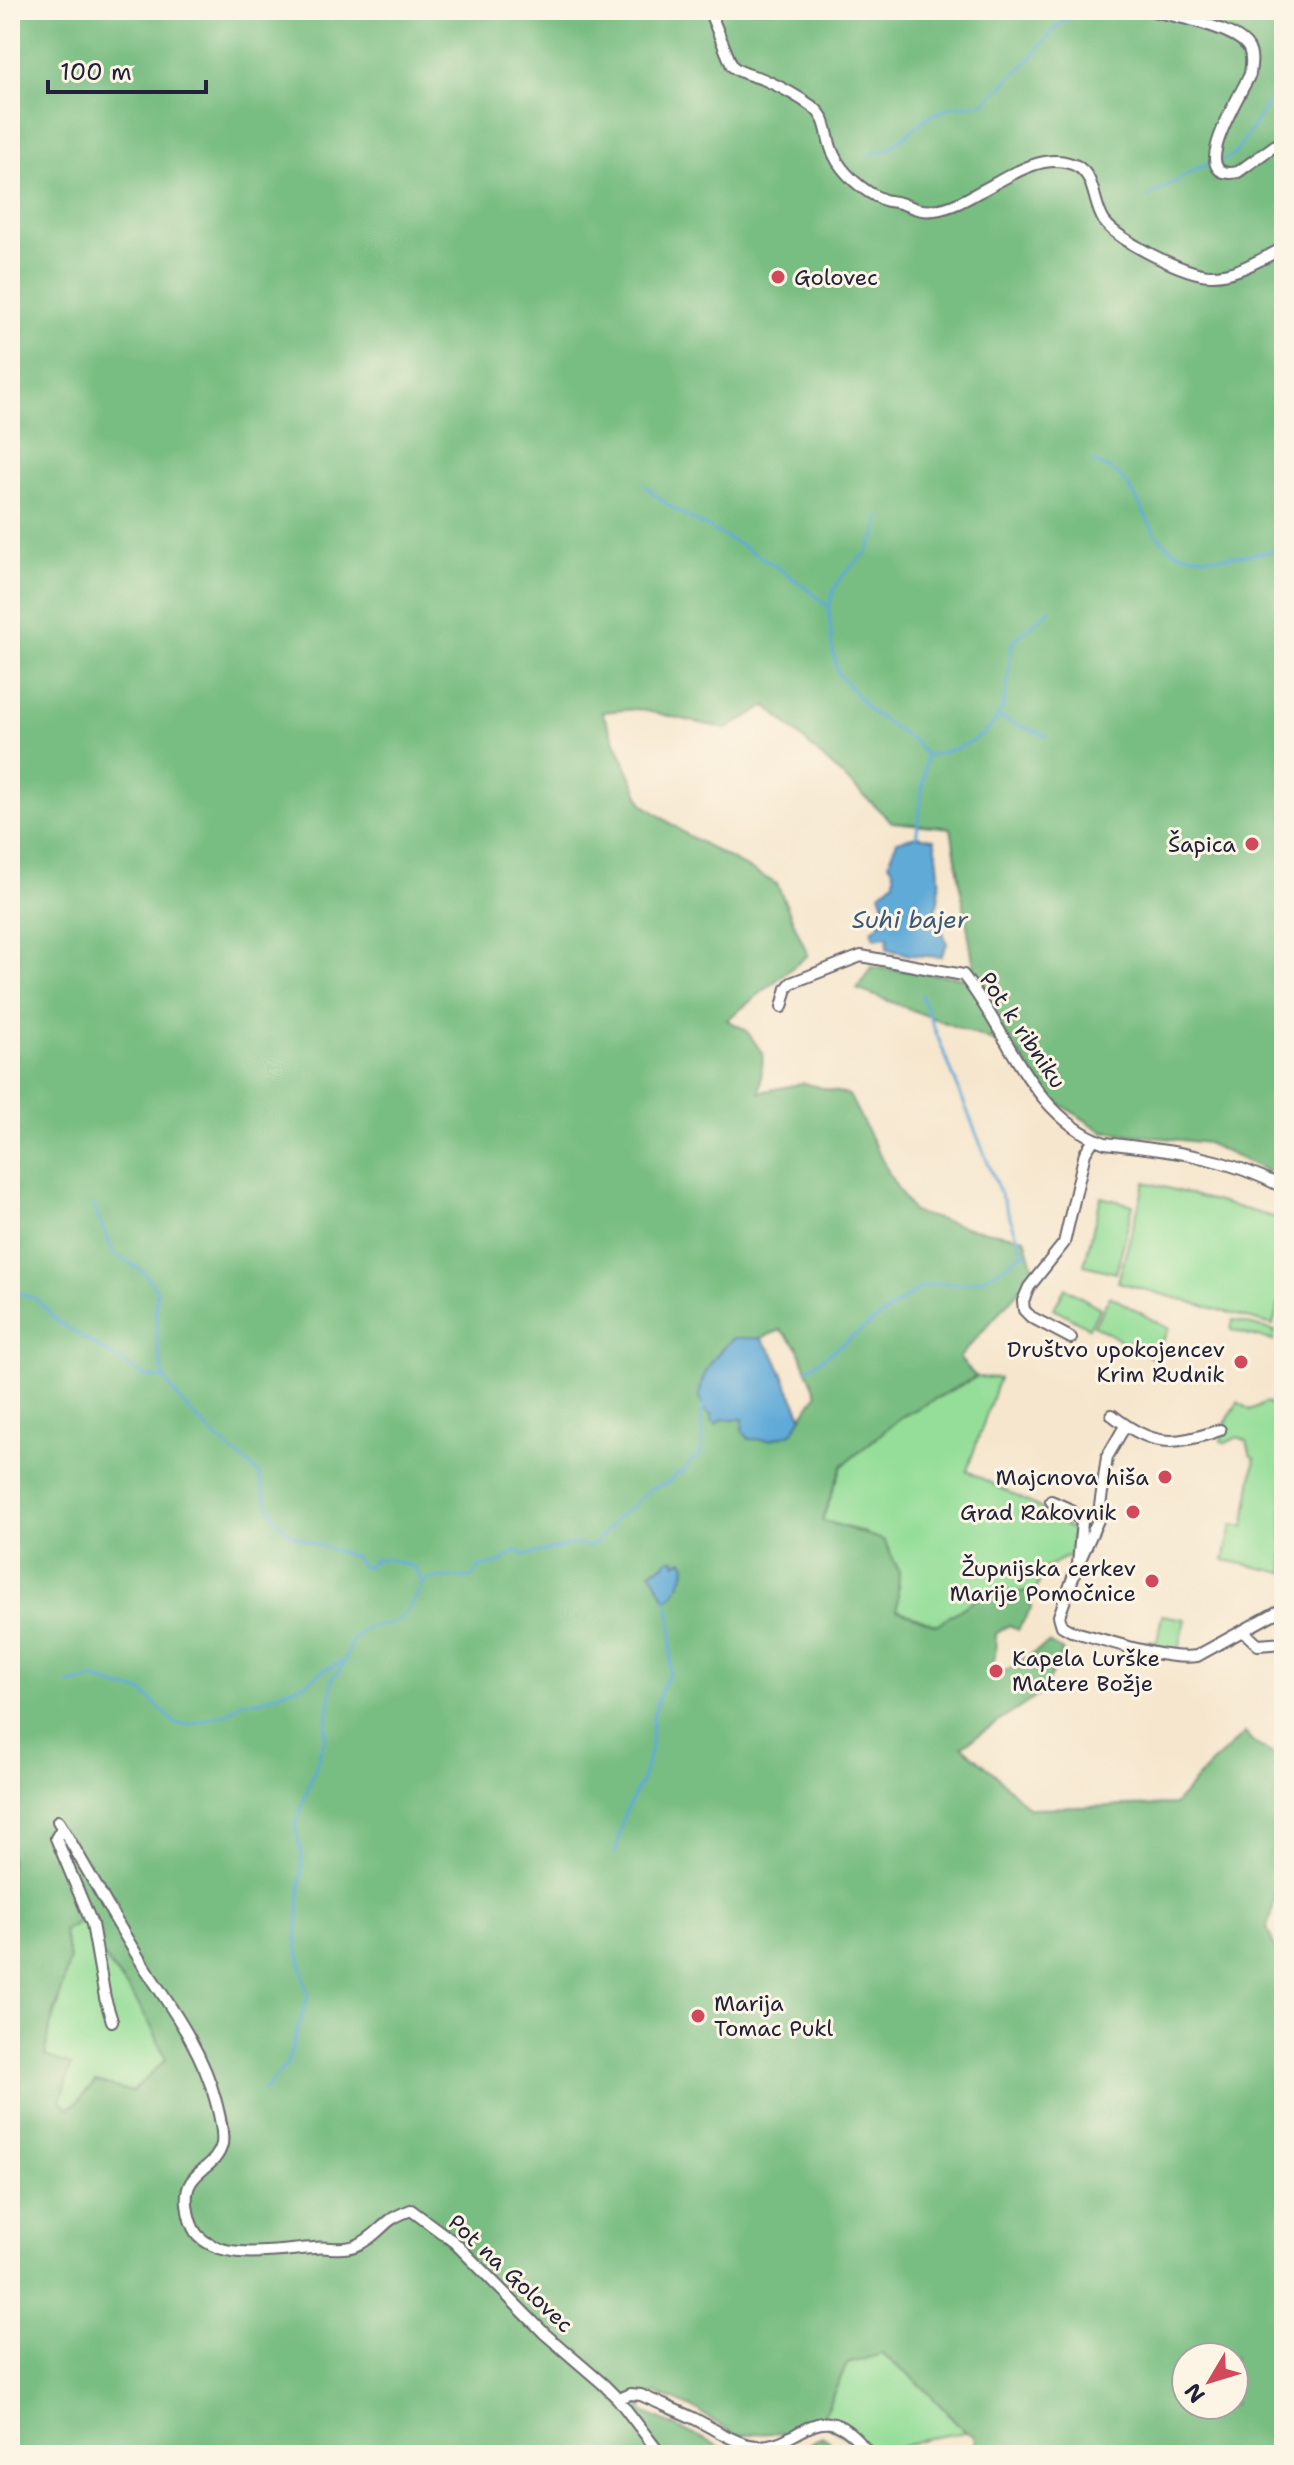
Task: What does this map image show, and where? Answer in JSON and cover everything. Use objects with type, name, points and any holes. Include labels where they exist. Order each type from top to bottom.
[{"type":"street","points":[[709,10],[732,66],[813,107],[827,126],[832,153],[839,165],[859,184],[883,200],[899,202],[915,210],[950,207],[1024,168],[1060,160],[1083,169],[1090,178],[1098,209],[1111,228],[1154,255],[1194,271],[1223,274],[1284,248]]},
{"type":"street","points":[[1149,10],[1230,34],[1248,46],[1252,61],[1250,74],[1214,148],[1216,165],[1222,171],[1230,174],[1238,172],[1284,139]]},
{"type":"street","name":"Pot k ribniku","points":[[782,1007],[791,983],[861,956],[963,975],[974,988],[1017,1061],[1049,1105],[1094,1139],[1194,1155],[1234,1165],[1284,1188]]},
{"type":"street","points":[[1071,1338],[1031,1317],[1024,1310],[1023,1301],[1029,1287],[1064,1243],[1085,1153],[1094,1139]]},
{"type":"street","points":[[1112,1415],[1125,1426],[1152,1439],[1181,1442],[1220,1430]]},
{"type":"street","points":[[1125,1426],[1107,1457],[1098,1520],[1059,1616],[1062,1626],[1071,1631],[1191,1657],[1284,1608]]},
{"type":"street","points":[[1051,1501],[1069,1509],[1082,1522],[1078,1564]]},
{"type":"street","points":[[1243,1631],[1258,1645],[1284,1643]]},
{"type":"street","name":"Pot na Golovec","points":[[112,2021],[92,1924],[56,1838],[60,1824],[145,1967],[179,2016],[215,2099],[222,2144],[217,2156],[188,2184],[186,2196],[190,2221],[199,2236],[229,2251],[273,2253],[316,2247],[335,2249],[355,2246],[370,2238],[391,2219],[411,2210],[454,2242],[545,2334],[618,2399],[661,2455]]},
{"type":"street","points":[[618,2399],[630,2394],[641,2395],[734,2440],[751,2445],[772,2444],[816,2423],[830,2422],[851,2436],[870,2455]]},
{"type":"green space","points":[[10,10],[1284,10],[1284,1179],[1207,1143],[1102,1131],[1051,1098],[1016,1050],[857,989],[871,967],[976,979],[951,828],[892,822],[767,706],[726,729],[637,709],[602,712],[643,804],[687,835],[777,884],[808,955],[727,1020],[746,1030],[763,1054],[760,1092],[804,1083],[849,1095],[893,1181],[913,1212],[969,1228],[1025,1238],[1035,1272],[959,1358],[976,1377],[901,1417],[842,1466],[822,1520],[884,1540],[899,1571],[897,1610],[936,1625],[988,1592],[1035,1592],[1030,1603],[1032,1607],[1018,1630],[1009,1625],[996,1634],[995,1657],[989,1672],[994,1678],[1049,1643],[1063,1651],[1042,1693],[962,1746],[1029,1808],[1174,1805],[1209,1766],[1245,1733],[1254,1743],[1284,1760],[1284,1799],[1280,1799],[1273,1869],[1275,1900],[1267,1928],[1284,1969],[1284,2455],[976,2455],[974,2436],[966,2432],[923,2387],[882,2354],[847,2364],[822,2418],[793,2432],[735,2435],[695,2409],[656,2393],[640,2397],[644,2412],[738,2455],[10,2455]],"holes":[[[781,1330],[797,1346],[817,1394],[798,1422],[787,1432],[769,1440],[743,1419],[711,1419],[712,1414],[702,1395],[702,1384],[711,1363],[734,1338],[761,1338]],[[85,1918],[96,1959],[104,1958],[131,1994],[154,2032],[166,2060],[132,2092],[95,2082],[68,2109],[61,2101],[71,2065],[45,2056],[70,1959],[63,1931]]]},
{"type":"green space","points":[[1145,1182],[1284,1220],[1284,1283],[1273,1325],[1118,1282]]},
{"type":"green space","points":[[1101,1197],[1133,1205],[1116,1273],[1084,1265]]},
{"type":"green space","points":[[1065,1288],[1100,1308],[1089,1328],[1054,1308]]},
{"type":"green space","points":[[1110,1296],[1169,1329],[1153,1358],[1094,1325]]},
{"type":"green space","points":[[1233,1320],[1275,1331],[1273,1341],[1231,1330]]},
{"type":"green space","points":[[976,1377],[999,1378],[967,1471],[1050,1513],[1072,1530],[1071,1555],[1046,1567],[1035,1592],[988,1592],[936,1625],[897,1610],[899,1571],[864,1532],[822,1521],[842,1466],[901,1417]]},
{"type":"green space","points":[[1238,1402],[1250,1410],[1266,1402],[1284,1411],[1284,1573],[1224,1560],[1232,1525],[1244,1527],[1255,1458],[1251,1456],[1247,1441],[1238,1437],[1226,1443],[1221,1441],[1225,1424]]},
{"type":"green space","points":[[1162,1615],[1185,1619],[1179,1651],[1149,1644],[1148,1641],[1157,1642]]},
{"type":"green space","points":[[85,1918],[104,1958],[150,2021],[166,2060],[132,2092],[95,2082],[80,2100],[67,2109],[61,2101],[45,2057],[50,2027],[59,2004],[63,1931]]},
{"type":"green space","points":[[882,2354],[923,2387],[966,2432],[924,2439],[874,2453],[834,2431],[822,2418],[847,2364]]},
{"type":"green space","points":[[822,2436],[830,2442],[831,2455],[793,2455]]},
{"type":"water","name":"Suhi bajer","points":[[916,836],[934,839],[936,846],[939,886],[935,909],[947,944],[941,957],[910,955],[887,949],[888,936],[874,938],[872,930],[880,924],[881,917],[876,910],[884,904],[880,893],[894,881],[894,871],[889,863],[897,841]]},
{"type":"water","points":[[734,1338],[761,1338],[773,1353],[802,1416],[792,1433],[769,1440],[749,1439],[742,1430],[743,1419],[723,1419],[716,1425],[711,1419],[712,1415],[707,1413],[700,1396],[703,1378],[717,1355]]},
{"type":"water","points":[[675,1559],[675,1563],[683,1560],[686,1565],[680,1584],[668,1600],[650,1572]]},
{"type":"waterway","points":[[868,155],[890,148],[928,117],[951,107],[983,104],[1030,59],[1058,25],[1081,11]]},
{"type":"waterway","points":[[1219,162],[1235,154],[1284,78]]},
{"type":"waterway","points":[[1148,198],[1198,168],[1211,164]]},
{"type":"waterway","points":[[1092,461],[1123,480],[1154,530],[1169,547],[1179,552],[1217,557],[1284,550]]},
{"type":"waterway","points":[[645,485],[673,508],[781,570],[829,608],[838,673],[870,711],[916,743],[926,756],[916,840]]},
{"type":"waterway","points":[[829,608],[834,589],[842,576],[867,552],[876,536],[880,517]]},
{"type":"waterway","points":[[926,756],[957,748],[989,729],[1003,705],[1013,641],[1050,610]]},
{"type":"waterway","points":[[1000,718],[1047,736]]},
{"type":"waterway","points":[[921,995],[1024,1253]]},
{"type":"waterway","points":[[93,1205],[114,1254],[144,1272],[157,1291],[156,1324],[161,1363],[167,1382],[176,1395],[210,1431],[259,1474],[271,1511],[285,1529],[309,1542],[355,1557],[361,1567],[368,1566],[373,1560],[387,1559],[414,1567],[423,1584],[429,1579],[473,1577],[480,1567],[500,1563],[516,1551],[527,1555],[574,1544],[590,1546],[650,1489],[669,1482],[677,1473],[683,1473],[691,1461],[698,1458],[702,1445],[704,1406]]},
{"type":"waterway","points":[[808,1369],[918,1289],[975,1281],[1024,1253],[1028,1254]]},
{"type":"waterway","points":[[10,1290],[36,1299],[58,1322],[145,1376],[163,1379]]},
{"type":"waterway","points":[[264,2091],[287,2064],[308,1996],[297,1946],[302,1856],[295,1826],[325,1739],[333,1676],[341,1668],[355,1638],[365,1630],[401,1618],[423,1584]]},
{"type":"waterway","points":[[615,1854],[624,1815],[642,1780],[650,1752],[653,1716],[670,1673],[672,1633],[668,1600]]},
{"type":"waterway","points":[[69,1684],[96,1678],[118,1687],[142,1691],[175,1723],[189,1725],[229,1713],[242,1702],[259,1701],[309,1682],[324,1670],[343,1662]]},
{"type":"waterway","points":[[10,1901],[10,1921]]},
{"type":"place","name":"Golovec","points":[[778,277]]},
{"type":"place","name":"Šapica","points":[[1252,844]]},
{"type":"place","name":"Društvo upokojencev Krim Rudnik","points":[[1241,1362]]},
{"type":"place","name":"Majcnova hiša","points":[[1165,1477]]},
{"type":"place","name":"Grad Rakovnik","points":[[1133,1512]]},
{"type":"place","name":"Župnijska cerkev Marije Pomočnice","points":[[1152,1581]]},
{"type":"place","name":"Kapela Lurške Matere Božje","points":[[996,1671]]},
{"type":"place","name":"Marija Tomac Pukl","points":[[698,2016]]}]
